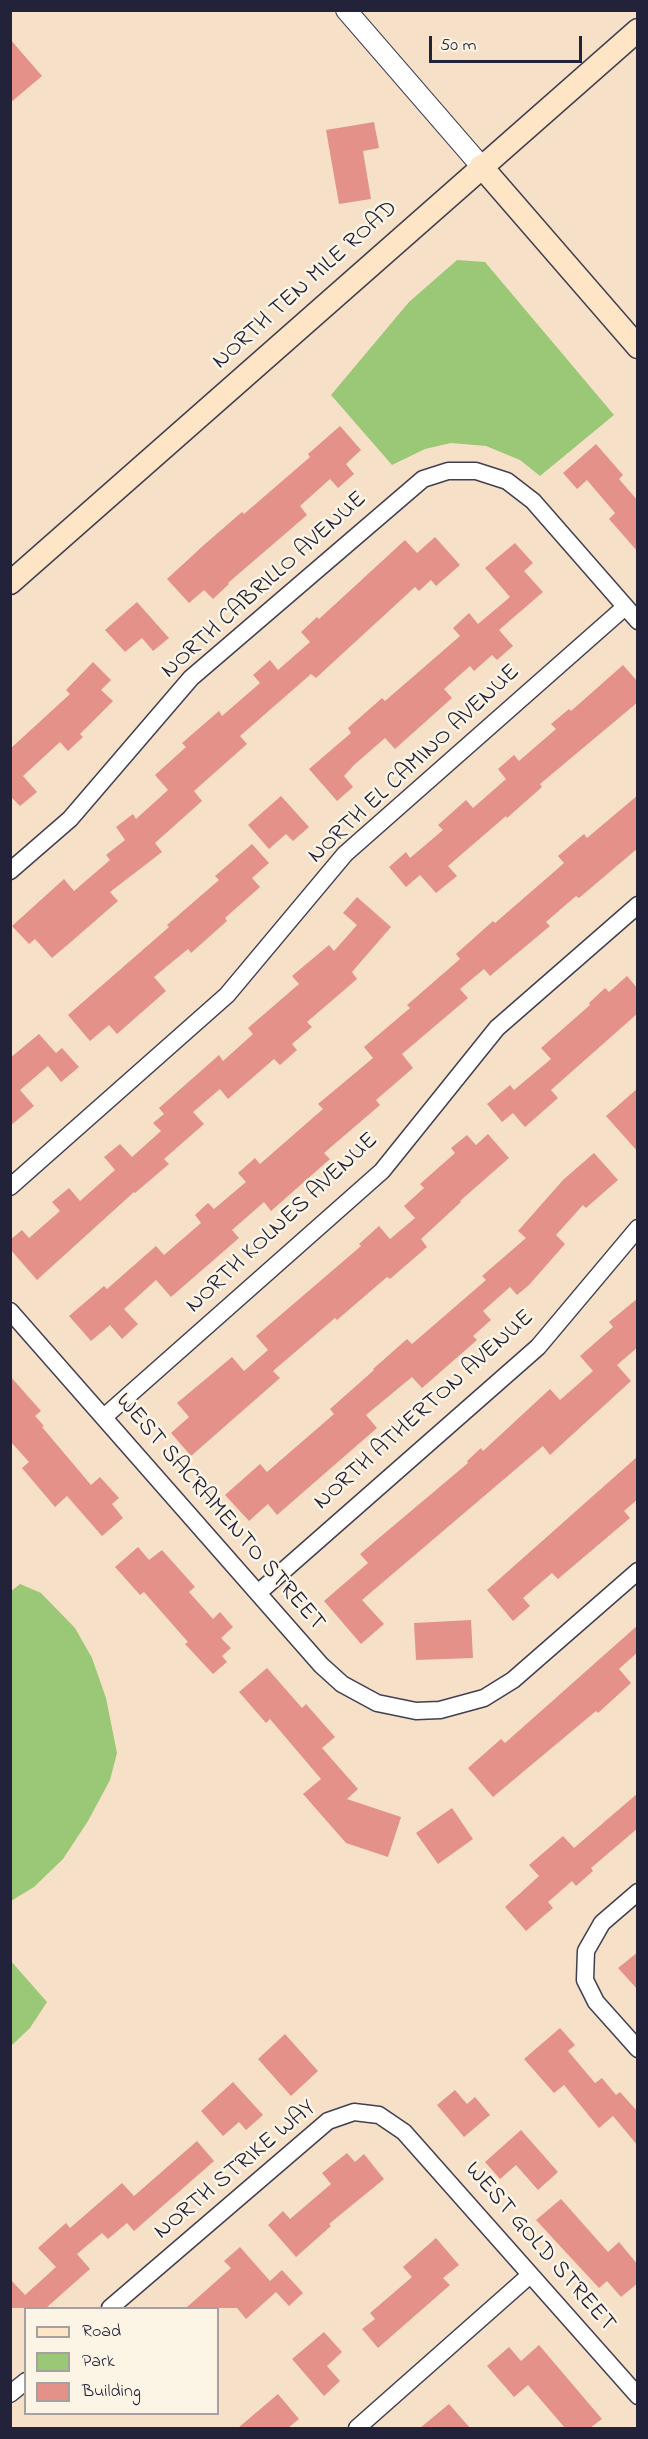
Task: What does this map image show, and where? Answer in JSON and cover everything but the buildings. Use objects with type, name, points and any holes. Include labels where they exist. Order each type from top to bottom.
[{"type":"main road","name":"NORTH TEN MILE ROAD","points":[[10,583],[638,30]]},
{"type":"main road","points":[[481,166],[638,346]]},
{"type":"street","points":[[346,10],[481,166]]},
{"type":"street","name":"NORTH CABRILLO AVENUE","points":[[10,871],[70,819],[191,678],[423,479],[448,471],[476,471],[507,482],[532,501],[638,621]]},
{"type":"street","name":"NORTH EL CAMINO AVENUE","points":[[10,1187],[227,995],[345,854],[626,607]]},
{"type":"street","name":"NORTH KOLNES AVENUE","points":[[104,1417],[382,1171],[497,1028],[638,905]]},
{"type":"street","name":"NORTH ATHERTON AVENUE","points":[[258,1593],[538,1347],[638,1228]]},
{"type":"street","name":"WEST SACRAMENTO STREET","points":[[10,1311],[321,1665],[342,1684],[377,1703],[416,1711],[440,1710],[484,1698],[513,1680],[638,1571]]},
{"type":"street","points":[[638,1892],[602,1923],[585,1951],[585,1980],[596,2002],[638,2049]]},
{"type":"street","name":"NORTH STRIKE WAY","points":[[111,2307],[328,2121],[354,2112],[379,2115],[404,2132]]},
{"type":"street","name":"WEST GOLD STREET","points":[[404,2132],[638,2396]]},
{"type":"street","points":[[357,2428],[531,2275]]},
{"type":"street","points":[[10,2394],[24,2383]]},
{"type":"green space","points":[[457,260],[485,262],[614,415],[540,476],[520,460],[486,446],[451,443],[425,449],[392,465],[331,395],[409,302]]},
{"type":"green space","points":[[20,1584],[41,1593],[75,1628],[92,1658],[106,1698],[117,1753],[110,1780],[88,1821],[63,1859],[34,1887],[11,1901],[10,1592]]},
{"type":"green space","points":[[10,1960],[47,2002],[30,2028],[11,2046]]}]
